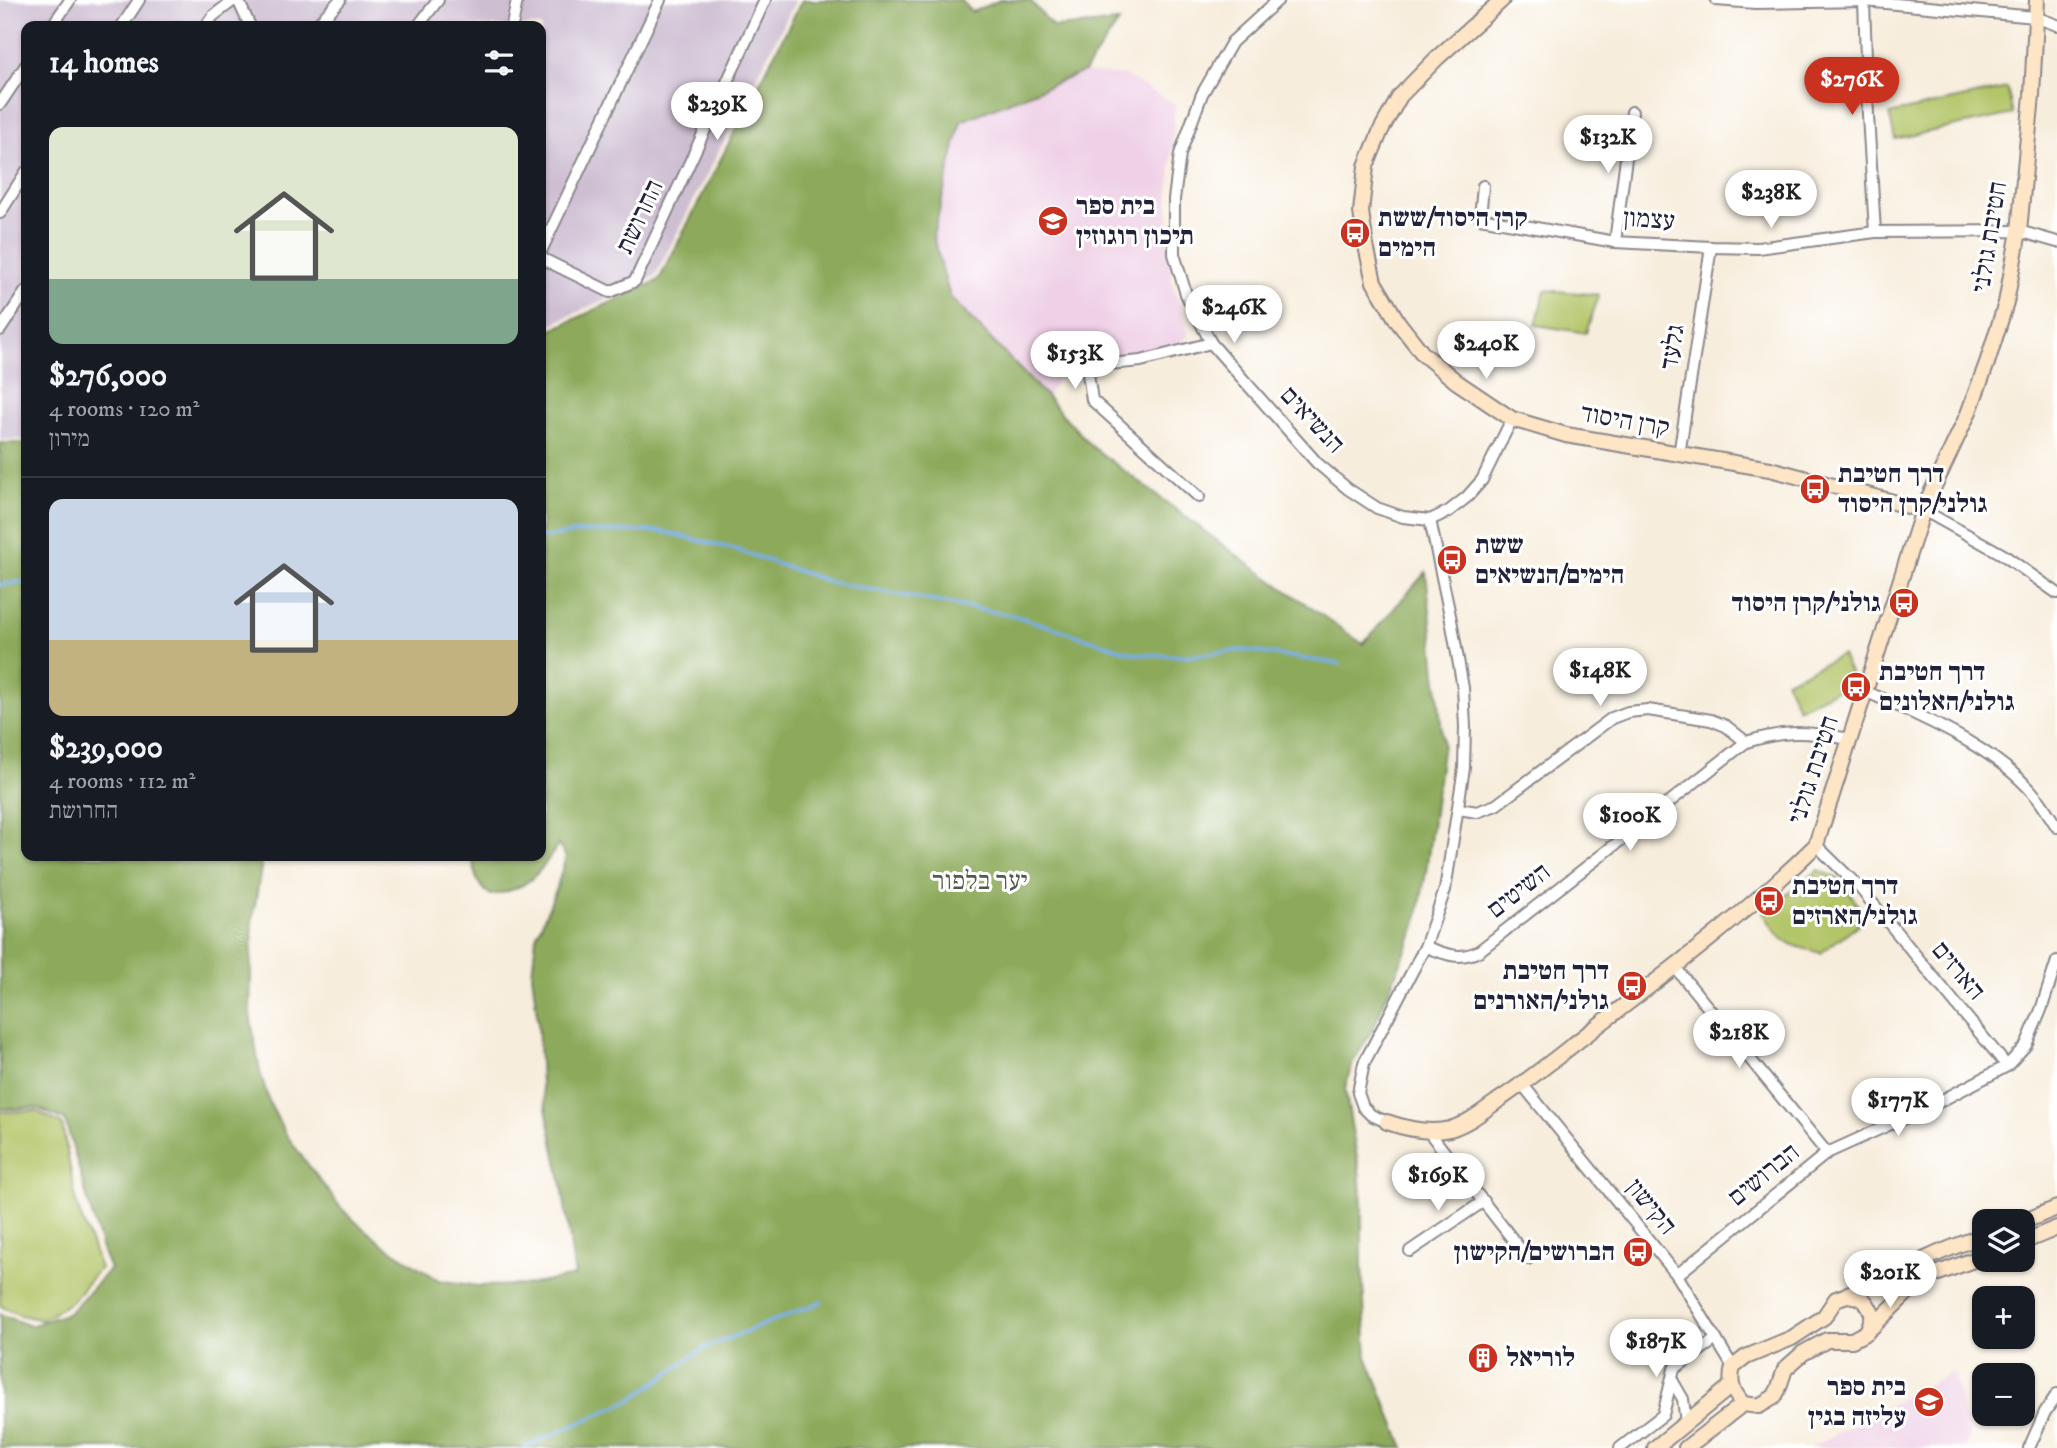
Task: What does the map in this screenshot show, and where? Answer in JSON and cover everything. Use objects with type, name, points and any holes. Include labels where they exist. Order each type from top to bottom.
[{"type":"street","points":[[55,21],[69,0]]},
{"type":"street","points":[[124,21],[139,0]]},
{"type":"street","points":[[210,21],[236,0]]},
{"type":"street","points":[[236,0],[240,21]]},
{"type":"street","points":[[236,0],[247,21]]},
{"type":"street","points":[[321,21],[340,0]]},
{"type":"street","points":[[422,21],[438,0]]},
{"type":"street","points":[[513,21],[517,0]]},
{"type":"street","points":[[546,240],[660,0]]},
{"type":"street","name":"החרושת","points":[[546,260],[610,292],[635,281],[765,0]]},
{"type":"street","name":"הנשיאים","points":[[1278,0],[1232,42],[1202,94],[1180,154],[1174,199],[1174,254],[1186,294],[1211,342],[1317,463],[1348,489],[1377,508],[1403,517],[1430,520]]},
{"type":"street","name":"קרן היסוד","points":[[1502,0],[1437,58],[1401,96],[1381,130],[1366,166],[1361,212],[1374,282],[1398,322],[1423,354],[1457,382],[1512,419],[1566,436],[1770,469],[1923,510]]},
{"type":"street","points":[[1716,0],[1864,1],[2035,17],[2057,25]]},
{"type":"street","name":"חטיבת גולני","points":[[1387,1122],[1428,1131],[1450,1129],[1472,1119],[1522,1084],[1674,966],[1786,875],[1816,845],[1923,510],[1968,414],[2006,303],[2019,231],[2032,95],[2037,0]]},
{"type":"street","points":[[1864,1],[1875,233]]},
{"type":"street","points":[[0,104],[21,72]]},
{"type":"street","points":[[1615,242],[1632,112]]},
{"type":"street","points":[[0,213],[21,180]]},
{"type":"street","name":"עצמון","points":[[1483,186],[1480,218],[1615,242],[1758,248],[1875,233],[2019,231],[2057,242]]},
{"type":"street","name":"גלעד","points":[[1679,455],[1711,247]]},
{"type":"street","points":[[0,330],[21,298]]},
{"type":"street","points":[[1199,498],[1092,400],[1088,374],[1099,365],[1141,361],[1211,342]]},
{"type":"street","points":[[1387,1122],[1371,1115],[1363,1107],[1358,1093],[1364,1063],[1425,947],[1445,890],[1464,768],[1463,688],[1430,520],[1449,511],[1467,497],[1482,480],[1512,419]]},
{"type":"street","points":[[1923,510],[2002,554],[2057,593]]},
{"type":"street","points":[[1865,691],[1912,712],[1985,752],[2038,799],[2057,827]]},
{"type":"street","points":[[1459,809],[1477,812],[1496,805],[1612,718],[1628,712],[1648,710],[1712,720],[1727,726],[1746,742]]},
{"type":"street","name":"השיטים","points":[[1425,947],[1451,956],[1466,957],[1479,951],[1746,742],[1774,734],[1804,732],[1850,739]]},
{"type":"street","name":"הארזים","points":[[1816,845],[1860,888],[2007,1066]]},
{"type":"street","name":"הברושים","points":[[1677,1275],[1827,1153],[1935,1104],[2007,1066],[2026,1045],[2057,961]]},
{"type":"street","points":[[1674,966],[1827,1153]]},
{"type":"street","name":"הקישון","points":[[1522,1084],[1677,1275],[1733,1367]]},
{"type":"street","points":[[1428,1131],[1528,1259]]},
{"type":"street","points":[[1410,1251],[1484,1201]]},
{"type":"street","points":[[2035,1217],[2057,1209]]},
{"type":"street","points":[[2035,1237],[2057,1228]]},
{"type":"street","points":[[1743,1404],[1731,1386],[1730,1379],[1733,1367],[1746,1357],[1781,1343],[1824,1317],[1836,1299],[1972,1240]]},
{"type":"street","points":[[1686,1448],[1743,1404],[1759,1406],[1774,1397],[1785,1369],[1803,1353],[1827,1340],[1852,1340],[1867,1332],[1920,1280],[1972,1260]]},
{"type":"street","points":[[1847,1294],[1858,1295],[1868,1304],[1873,1316],[1867,1332]]},
{"type":"street","points":[[1620,1448],[1664,1415],[1674,1369],[1716,1339]]},
{"type":"street","points":[[1672,1380],[1683,1399],[1686,1423]]},
{"type":"street","points":[[1655,1448],[1731,1386]]},
{"type":"street","points":[[2029,1448],[2045,1412],[2057,1394]]},
{"type":"shaded area","points":[[0,0],[796,0],[655,276],[546,327],[546,21],[21,21],[21,439],[0,440]]},
{"type":"shaded area","name":"בית ספר תיכון רוגוזין","points":[[1084,72],[1125,76],[1175,104],[1168,206],[1171,280],[1189,335],[1170,354],[1070,360],[1047,397],[950,297],[933,236],[961,121]]},
{"type":"shaded area","name":"בית ספר עליזה בגין","points":[[1953,1372],[1969,1432],[1967,1448],[1809,1448]]},
{"type":"green space","name":"יער בלפור","points":[[802,0],[961,0],[972,12],[1000,0],[1030,0],[1053,27],[1119,22],[1084,72],[961,121],[933,236],[950,297],[1090,445],[1243,560],[1363,644],[1426,572],[1443,743],[1426,872],[1416,926],[1373,1029],[1352,1064],[1345,1089],[1359,1169],[1362,1204],[1367,1357],[1404,1448],[0,1448],[0,1314],[30,1326],[69,1313],[110,1269],[102,1250],[65,1120],[37,1108],[0,1109],[0,443],[21,443],[21,861],[260,861],[252,923],[250,1014],[260,1072],[270,1104],[285,1133],[303,1158],[341,1208],[358,1224],[384,1245],[439,1280],[478,1286],[526,1285],[575,1276],[562,1185],[541,1084],[532,974],[536,937],[556,890],[566,857],[558,845],[538,872],[523,885],[491,895],[482,888],[473,861],[546,861],[546,333],[659,280]]},
{"type":"green space","points":[[2007,88],[2013,114],[1895,139],[1889,114]]},
{"type":"green space","points":[[1545,290],[1599,295],[1586,333],[1536,325]]},
{"type":"green space","points":[[1842,655],[1854,682],[1798,708],[1786,681]]},
{"type":"green space","points":[[1819,870],[1841,880],[1860,908],[1860,923],[1821,953],[1792,945],[1780,937],[1763,912]]},
{"type":"green space","points":[[36,1111],[62,1124],[77,1206],[100,1268],[71,1302],[42,1320],[20,1315],[0,1306],[0,1112]]},
{"type":"waterway","points":[[546,537],[581,532],[660,531],[734,549],[830,582],[1016,616],[1136,654],[1184,656],[1243,650],[1340,664]]},
{"type":"waterway","points":[[0,585],[21,582]]},
{"type":"waterway","points":[[524,1448],[632,1399],[704,1348],[821,1302]]},
{"type":"place","name":"בית ספר תיכון רוגוזין","points":[[1053,221]]},
{"type":"place","name":"קרן היסוד/ששת הימים","points":[[1355,233]]},
{"type":"place","name":"דרך חטיבת גולני/קרן היסוד","points":[[1815,489]]},
{"type":"place","name":"ששת הימים/הנשיאים","points":[[1452,560]]},
{"type":"place","name":"גולני/קרן היסוד","points":[[1904,603]]},
{"type":"place","name":"דרך חטיבת גולני/האלונים","points":[[1856,687]]},
{"type":"place","name":"דרך חטיבת גולני/הארזים","points":[[1769,901]]},
{"type":"place","name":"דרך חטיבת גולני/האורנים","points":[[1632,986]]},
{"type":"place","name":"הברושים/הקישון","points":[[1638,1252]]},
{"type":"place","name":"לוריאל","points":[[1483,1358]]},
{"type":"place","name":"בית ספר עליזה בגין","points":[[1929,1402]]}]
